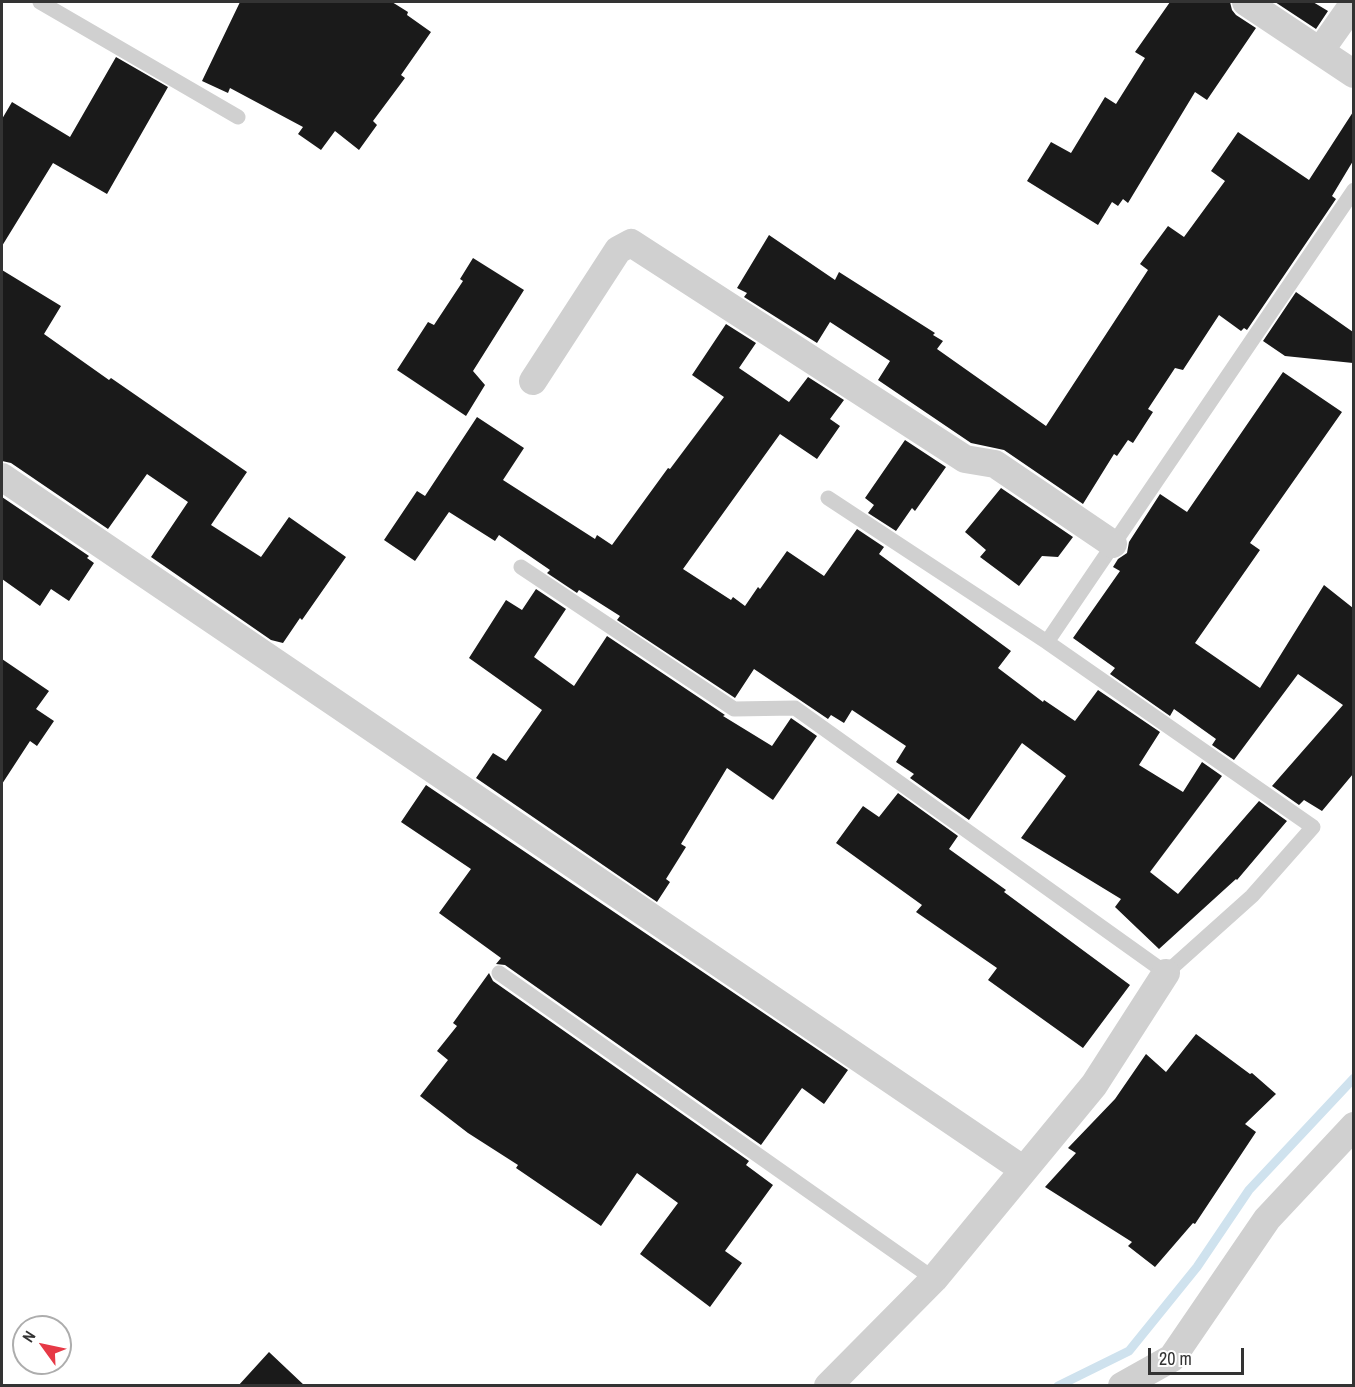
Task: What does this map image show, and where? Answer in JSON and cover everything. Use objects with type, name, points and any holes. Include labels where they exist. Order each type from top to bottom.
[{"type":"street","points":[[1246,2],[1353,74]]},
{"type":"street","points":[[1320,51],[1353,3]]},
{"type":"street","points":[[532,381],[618,250],[631,243],[965,459],[995,464],[1113,544]]},
{"type":"street","points":[[2,477],[1024,1170]]},
{"type":"street","points":[[828,1386],[934,1279],[1094,1085],[1166,973]]},
{"type":"street","points":[[1122,1386],[1172,1358],[1267,1219],[1353,1126]]},
{"type":"lane","points":[[40,2],[238,117]]},
{"type":"lane","points":[[1047,642],[1353,190]]},
{"type":"lane","points":[[521,567],[734,709],[795,708],[1166,973],[1252,896],[1313,827],[1047,642],[828,498]]},
{"type":"lane","points":[[499,973],[934,1279]]},
{"type":"building","points":[[240,2],[392,2],[408,12],[407,15],[431,32],[401,75],[405,78],[373,121],[377,125],[359,150],[335,131],[321,150],[298,134],[303,127],[230,88],[228,93],[202,81]]},
{"type":"building","points":[[1170,2],[1230,2],[1236,15],[1256,28],[1207,100],[1195,92],[1128,203],[1123,199],[1118,206],[1112,202],[1098,225],[1027,181],[1051,142],[1071,153],[1105,97],[1116,104],[1145,58],[1135,52]]},
{"type":"building","points":[[1275,2],[1313,2],[1328,11],[1316,29]]},
{"type":"building","points":[[116,57],[168,87],[107,194],[53,163],[2,246],[2,119],[12,102],[70,137]]},
{"type":"building","points":[[1353,112],[1353,161],[1332,196],[1336,199],[1247,330],[1244,328],[1241,331],[1219,315],[1183,370],[1175,368],[1148,409],[1153,412],[1133,443],[1128,440],[1117,456],[1114,454],[1083,504],[1004,450],[971,443],[878,380],[890,361],[830,322],[817,343],[744,297],[747,293],[737,288],[769,235],[835,280],[839,272],[935,333],[933,335],[943,341],[937,349],[1046,426],[1148,270],[1140,264],[1168,226],[1184,237],[1225,181],[1211,171],[1238,132],[1309,180]]},
{"type":"building","points":[[473,258],[524,290],[473,371],[485,385],[466,416],[397,370],[428,322],[434,325],[463,281],[460,279]]},
{"type":"building","points":[[2,270],[61,306],[44,334],[247,472],[211,525],[261,557],[289,517],[346,557],[283,643],[271,640],[151,557],[188,502],[147,474],[108,529],[11,463],[2,461]]},
{"type":"building","points":[[1296,292],[1353,332],[1353,363],[1285,356],[1263,341]]},
{"type":"building","points":[[726,324],[756,343],[739,368],[789,402],[808,377],[844,400],[830,419],[840,426],[817,459],[780,434],[683,569],[731,600],[733,597],[745,606],[787,551],[824,576],[857,529],[884,547],[879,554],[1011,651],[998,668],[1043,702],[1044,700],[1075,721],[1098,690],[1160,732],[1139,765],[1183,792],[1202,762],[1222,776],[1150,872],[1178,894],[1259,801],[1287,821],[1237,880],[1159,949],[1115,907],[1121,899],[1021,838],[1066,776],[1022,743],[969,820],[910,778],[914,774],[896,762],[906,746],[852,710],[844,723],[831,715],[828,719],[754,669],[735,698],[617,620],[620,616],[579,590],[577,593],[547,573],[550,570],[499,535],[495,541],[449,512],[415,561],[384,540],[417,491],[425,496],[477,417],[524,448],[503,480],[595,539],[597,535],[612,545],[668,468],[670,469],[724,397],[692,375]]},
{"type":"building","points":[[1283,372],[1342,412],[1250,543],[1260,550],[1195,643],[1260,688],[1324,585],[1353,608],[1353,774],[1322,811],[1304,800],[1299,805],[1272,786],[1343,705],[1298,674],[1234,760],[1212,745],[1216,739],[1174,709],[1170,716],[1110,674],[1115,668],[1073,638],[1120,571],[1113,567],[1118,559],[1127,553],[1129,542],[1160,494],[1187,512]]},
{"type":"building","points":[[905,440],[946,467],[915,511],[912,508],[896,531],[868,513],[874,505],[865,498]]},
{"type":"building","points":[[1001,488],[1073,537],[1058,557],[1042,556],[1019,586],[980,557],[986,550],[965,532]]},
{"type":"building","points":[[2,497],[89,556],[87,558],[94,563],[69,601],[51,589],[40,606],[2,579]]},
{"type":"building","points":[[536,589],[566,609],[534,657],[574,686],[607,636],[725,715],[723,716],[772,746],[791,718],[817,736],[773,800],[727,768],[681,844],[686,847],[666,879],[670,882],[657,902],[476,778],[493,753],[506,761],[542,710],[469,658],[506,600],[522,610]]},
{"type":"building","points":[[2,659],[49,691],[36,709],[54,721],[37,746],[30,741],[2,784]]},
{"type":"building","points":[[426,785],[848,1070],[824,1104],[802,1088],[761,1145],[505,965],[496,964],[501,958],[439,913],[471,869],[401,822]]},
{"type":"building","points":[[898,793],[958,836],[949,849],[1130,985],[1083,1048],[988,980],[997,968],[916,912],[922,905],[836,843],[863,806],[879,817]]},
{"type":"building","points":[[489,973],[493,981],[749,1161],[746,1165],[773,1185],[725,1251],[742,1263],[710,1307],[640,1254],[678,1203],[637,1173],[601,1226],[516,1168],[518,1165],[468,1133],[420,1096],[448,1060],[437,1051],[457,1026],[453,1023]]},
{"type":"building","points":[[1196,1034],[1250,1074],[1252,1073],[1276,1094],[1245,1124],[1256,1132],[1195,1224],[1193,1223],[1155,1267],[1128,1246],[1132,1242],[1045,1187],[1076,1153],[1068,1148],[1115,1099],[1146,1054],[1166,1072]]},
{"type":"building","points":[[269,1352],[305,1386],[238,1386]]},
{"type":"waterway","points":[[1058,1386],[1129,1351],[1197,1267],[1249,1190],[1354,1078]]}]
